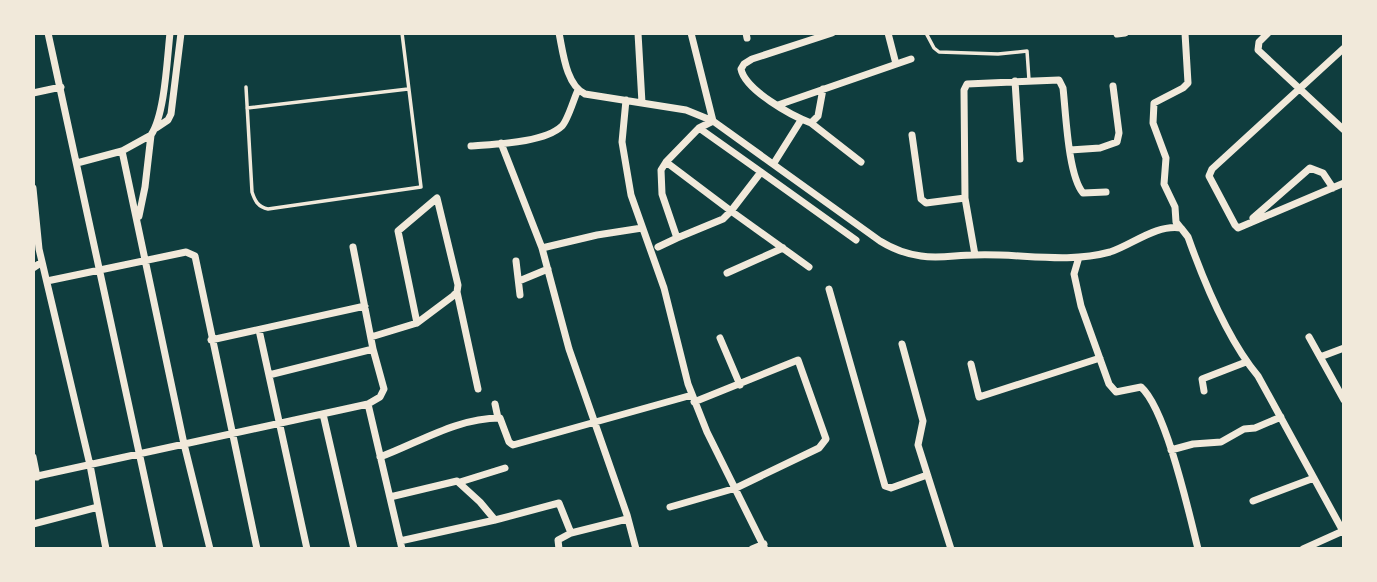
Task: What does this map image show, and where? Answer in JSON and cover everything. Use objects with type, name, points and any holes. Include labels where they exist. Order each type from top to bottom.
[{"type":"street","points":[[48,33],[160,549]]},
{"type":"street","points":[[138,220],[170,33]]},
{"type":"street","points":[[77,163],[122,151],[167,120],[171,114],[181,33]]},
{"type":"street","points":[[559,33],[568,68],[578,90],[585,94],[686,110],[713,121],[891,248],[936,258],[975,255],[1079,257],[1112,251],[1168,228],[1181,228]]},
{"type":"street","points":[[638,33],[642,103]]},
{"type":"street","points":[[691,33],[713,121]]},
{"type":"street","points":[[832,33],[752,59],[741,69],[746,81],[801,120],[811,123],[860,162]]},
{"type":"street","points":[[888,33],[896,64]]},
{"type":"street","points":[[1117,34],[1125,33]]},
{"type":"street","points":[[1185,33],[1188,83],[1183,89],[1154,103],[1152,114],[1157,138],[1166,158],[1164,184],[1175,207],[1176,222],[1188,237],[1219,310],[1246,362],[1258,376],[1282,417],[1343,532],[1303,549]]},
{"type":"street","points":[[1268,33],[1257,47],[1344,130]]},
{"type":"street","points":[[1344,48],[1210,172],[1212,183],[1238,228],[1344,183]]},
{"type":"street","points":[[778,105],[911,59]]},
{"type":"street","points":[[975,255],[965,198],[965,86],[970,83],[1056,79],[1061,83],[1076,180],[1083,193],[1094,195],[1106,192]]},
{"type":"street","points":[[1015,81],[1020,159]]},
{"type":"street","points":[[1070,150],[1100,148],[1117,142],[1119,133],[1113,86]]},
{"type":"street","points":[[33,93],[61,87]]},
{"type":"street","points":[[811,123],[818,116],[823,89]]},
{"type":"street","points":[[471,146],[529,139],[563,125],[578,90]]},
{"type":"street","points":[[626,100],[622,142],[631,195],[664,288],[693,398],[715,451],[765,547],[752,549]]},
{"type":"street","points":[[774,163],[801,120]]},
{"type":"street","points":[[677,238],[660,180],[661,170],[699,128],[713,121]]},
{"type":"street","points":[[699,128],[856,240]]},
{"type":"street","points":[[912,135],[921,199],[926,203],[965,198]]},
{"type":"street","points":[[501,143],[542,248],[569,349],[628,519],[635,549]]},
{"type":"street","points":[[122,151],[184,444],[210,549]]},
{"type":"street","points":[[666,162],[809,267]]},
{"type":"street","points":[[1248,223],[1310,168],[1323,173],[1333,188]]},
{"type":"street","points":[[658,247],[723,219],[761,172]]},
{"type":"street","points":[[33,188],[34,221],[42,262],[90,465],[106,549]]},
{"type":"street","points":[[417,323],[398,231],[437,198],[458,285],[457,292],[478,389]]},
{"type":"street","points":[[542,248],[642,228]]},
{"type":"street","points":[[33,457],[35,477],[368,404],[380,397],[384,389],[373,349],[353,247]]},
{"type":"street","points":[[727,273],[783,248]]},
{"type":"street","points":[[47,281],[186,251],[195,257],[257,549]]},
{"type":"street","points":[[1079,257],[1074,274],[1081,306],[1113,390],[1144,388],[1153,404],[1171,450],[1198,549]]},
{"type":"street","points":[[516,261],[520,295]]},
{"type":"street","points":[[33,268],[42,262]]},
{"type":"street","points":[[519,281],[548,269]]},
{"type":"street","points":[[828,289],[857,382],[884,486],[891,488],[927,475]]},
{"type":"street","points":[[371,337],[417,323],[457,292]]},
{"type":"street","points":[[211,340],[365,306]]},
{"type":"street","points":[[259,330],[307,549]]},
{"type":"street","points":[[1309,337],[1344,400]]},
{"type":"street","points":[[720,338],[740,384]]},
{"type":"street","points":[[902,344],[924,426],[918,441],[951,549]]},
{"type":"street","points":[[1320,357],[1344,348]]},
{"type":"street","points":[[269,375],[373,349]]},
{"type":"street","points":[[971,364],[976,394],[980,397],[1100,358]]},
{"type":"street","points":[[495,404],[498,418],[513,445],[740,384],[798,360],[826,439],[820,449],[736,488],[670,507]]},
{"type":"street","points":[[1204,391],[1202,379],[1246,362]]},
{"type":"street","points":[[368,404],[401,545],[559,503],[571,533]]},
{"type":"street","points":[[323,414],[354,549]]},
{"type":"street","points":[[1171,450],[1193,444],[1221,442],[1244,429],[1255,428],[1282,417]]},
{"type":"street","points":[[380,457],[448,427],[498,418]]},
{"type":"street","points":[[390,497],[460,482],[505,468]]},
{"type":"street","points":[[1253,501],[1314,478]]},
{"type":"street","points":[[460,482],[495,520]]},
{"type":"street","points":[[33,524],[98,508]]},
{"type":"street","points":[[558,549],[558,540],[571,533],[628,519]]},
{"type":"lane","points":[[246,87],[252,192],[261,207],[268,209],[421,187],[402,33]]},
{"type":"lane","points":[[926,33],[939,52],[998,54],[1027,51],[1029,80]]},
{"type":"lane","points":[[246,108],[408,89]]}]
